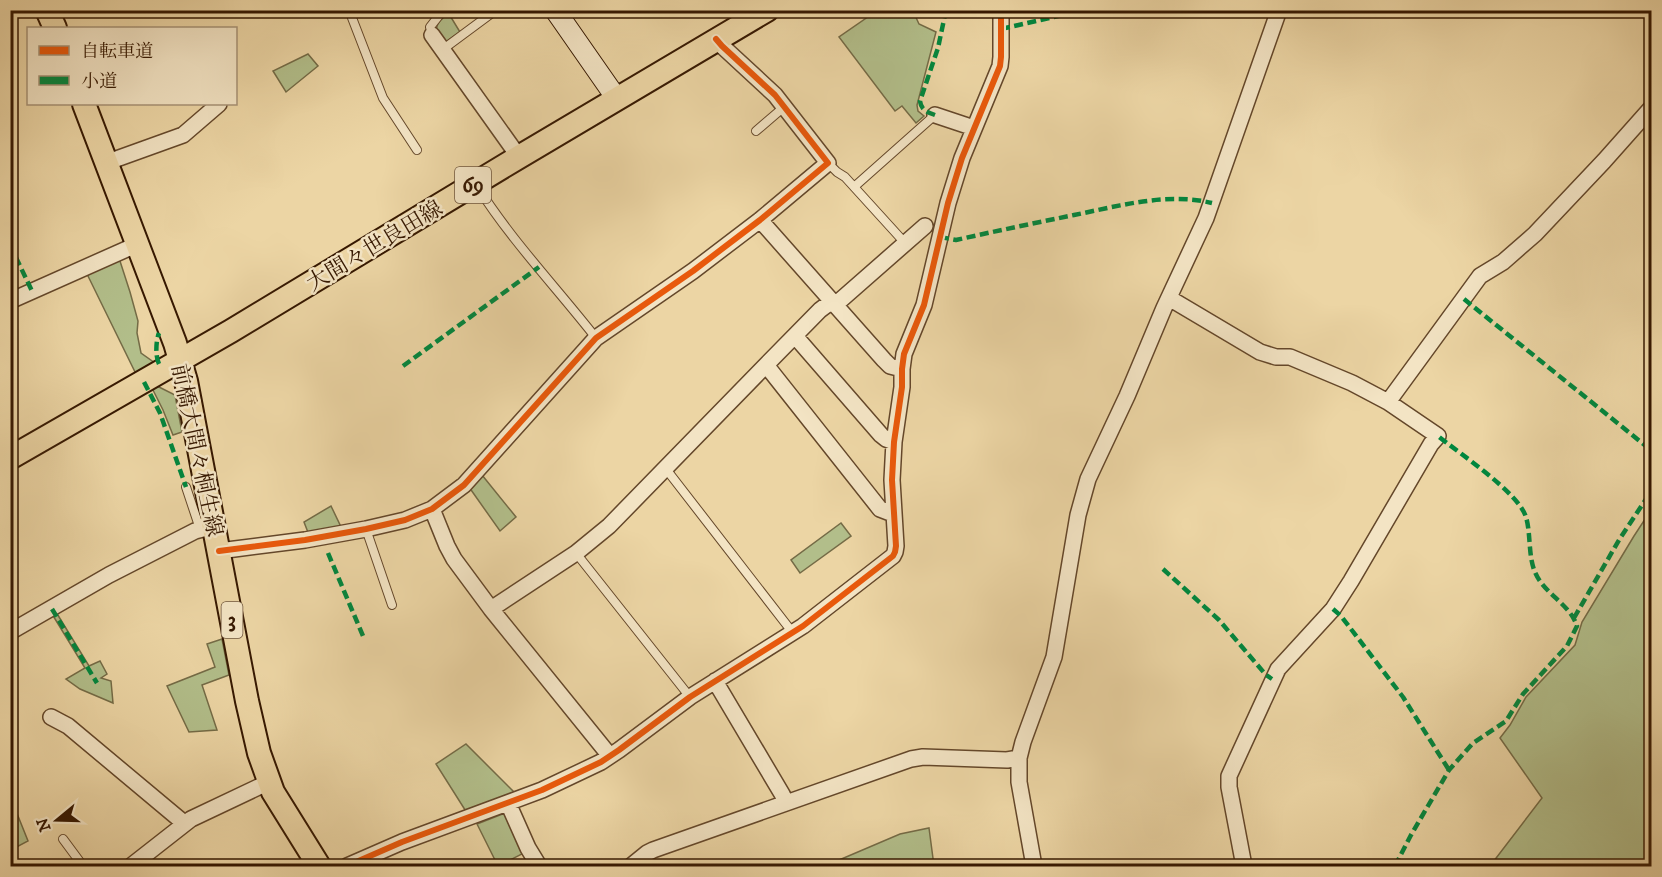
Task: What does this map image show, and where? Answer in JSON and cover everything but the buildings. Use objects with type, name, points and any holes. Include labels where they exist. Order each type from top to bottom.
[{"type":"main road","points":[[47,10],[55,27]]},
{"type":"main road","name":"大間々世良田線","points":[[10,458],[180,361],[767,10]]},
{"type":"main road","name":"前橋大間々桐生線","points":[[84,105],[108,162],[180,361],[190,399],[207,527],[219,551],[259,753],[269,782],[282,808],[319,867]]},
{"type":"street","points":[[555,10],[617,99]]},
{"type":"street","points":[[347,867],[402,842],[542,790],[610,756],[690,697],[793,633],[893,556],[896,552],[892,480],[894,442],[906,347],[924,305],[948,203],[962,158],[1000,66],[1001,10]]},
{"type":"street","points":[[1034,867],[1019,782],[1019,758],[1054,657],[1078,515],[1088,479],[1209,211],[1278,10]]},
{"type":"street","points":[[432,35],[442,50],[531,153]]},
{"type":"street","points":[[219,551],[366,529],[405,520],[432,509],[464,485],[596,338],[693,271],[760,220],[828,163],[775,95],[716,39]]},
{"type":"street","points":[[108,162],[183,135],[218,105]]},
{"type":"street","points":[[1388,402],[1480,276],[1503,261],[1535,234],[1652,107]]},
{"type":"street","points":[[935,115],[974,128]]},
{"type":"street","points":[[760,220],[890,366],[902,369]]},
{"type":"street","points":[[491,609],[576,554],[609,526],[820,310],[833,303],[925,226]]},
{"type":"street","points":[[10,301],[138,244]]},
{"type":"street","points":[[1169,298],[1260,352],[1276,357],[1290,357],[1352,383],[1388,402],[1438,436],[1431,444],[1333,609],[1278,669],[1261,703],[1229,776],[1244,867]]},
{"type":"street","points":[[795,336],[881,435],[886,440],[894,442]]},
{"type":"street","points":[[766,364],[880,509],[893,514]]},
{"type":"street","points":[[432,509],[450,552],[491,609],[610,756]]},
{"type":"street","points":[[10,632],[109,576],[207,527]]},
{"type":"street","points":[[715,681],[786,803]]},
{"type":"street","points":[[51,717],[68,726],[184,823]]},
{"type":"street","points":[[631,867],[653,850],[911,759],[923,757],[1019,758]]},
{"type":"street","points":[[131,867],[184,823],[269,782]]},
{"type":"street","points":[[508,803],[539,867]]},
{"type":"lane","points":[[349,10],[383,98],[417,150]]},
{"type":"lane","points":[[432,35],[430,27],[442,10]]},
{"type":"lane","points":[[442,50],[496,10]]},
{"type":"lane","points":[[756,131],[784,106]]},
{"type":"lane","points":[[854,187],[935,115]]},
{"type":"lane","points":[[828,163],[854,187],[905,243]]},
{"type":"lane","points":[[475,183],[509,233],[596,338]]},
{"type":"lane","points":[[666,469],[793,633]]},
{"type":"lane","points":[[186,487],[207,527]]},
{"type":"lane","points":[[366,529],[392,605]]},
{"type":"lane","points":[[576,554],[690,697]]},
{"type":"lane","points":[[63,839],[83,867]]},
{"type":"green space","points":[[878,10],[913,11],[919,24],[936,32],[917,105],[918,111],[924,116],[916,123],[902,106],[895,111],[839,37]]},
{"type":"green space","points":[[449,14],[460,32],[444,43],[436,30],[440,20]]},
{"type":"green space","points":[[308,54],[318,66],[286,92],[273,71]]},
{"type":"green space","points":[[119,258],[138,321],[137,333],[141,353],[155,363],[138,378],[86,272]]},
{"type":"green space","points":[[155,385],[175,395],[182,432],[173,435],[151,386]]},
{"type":"green space","points":[[482,475],[516,517],[500,531],[469,487]]},
{"type":"green space","points":[[331,506],[342,529],[309,535],[304,522]]},
{"type":"green space","points":[[1651,510],[1651,866],[1490,866],[1542,798],[1500,738],[1526,697],[1575,645],[1582,622]]},
{"type":"green space","points":[[841,523],[851,536],[800,573],[791,560]]},
{"type":"green space","points":[[56,612],[89,666],[100,661],[107,674],[101,678],[111,681],[113,703],[80,689],[66,679],[85,668],[52,614]]},
{"type":"green space","points":[[222,639],[229,675],[202,685],[217,730],[189,732],[167,686],[215,667],[207,644]]},
{"type":"green space","points":[[466,744],[516,794],[467,813],[436,764]]},
{"type":"green space","points":[[14,806],[28,841],[11,850],[11,808]]},
{"type":"green space","points":[[505,813],[524,853],[498,866],[477,824]]},
{"type":"green space","points":[[929,828],[934,866],[825,866],[900,834]]},
{"type":"marked path","points":[[935,115],[923,109],[920,101],[938,48],[946,10]]},
{"type":"marked path","points":[[1001,29],[1085,10]]},
{"type":"marked path","points":[[1103,10],[1112,18]]},
{"type":"marked path","points":[[940,237],[956,240],[1143,202],[1178,199],[1212,203]]},
{"type":"marked path","points":[[10,245],[32,291]]},
{"type":"marked path","points":[[403,366],[539,267]]},
{"type":"marked path","points":[[1464,299],[1652,451]]},
{"type":"marked path","points":[[159,333],[156,348],[159,364]]},
{"type":"marked path","points":[[144,382],[160,413],[186,487]]},
{"type":"marked path","points":[[1395,866],[1449,770],[1473,743],[1506,721],[1523,694],[1567,646],[1577,626],[1569,611],[1544,587],[1535,572],[1531,559],[1528,524],[1521,507],[1500,485],[1438,436]]},
{"type":"marked path","points":[[1574,618],[1619,540],[1652,490]]},
{"type":"marked path","points":[[328,553],[363,636]]},
{"type":"marked path","points":[[1163,569],[1219,620],[1272,679]]},
{"type":"marked path","points":[[52,609],[97,683]]},
{"type":"marked path","points":[[1333,609],[1341,616],[1403,697],[1449,770]]},
{"type":"cycle path","points":[[347,866],[402,842],[542,790],[601,762],[690,697],[803,626],[893,556],[896,546],[892,480],[894,442],[904,354],[924,305],[948,203],[962,158],[1000,66],[1001,10]]},
{"type":"cycle path","points":[[219,551],[305,540],[366,529],[405,520],[432,509],[464,485],[596,338],[693,271],[760,220],[828,163],[775,95],[716,39]]}]
